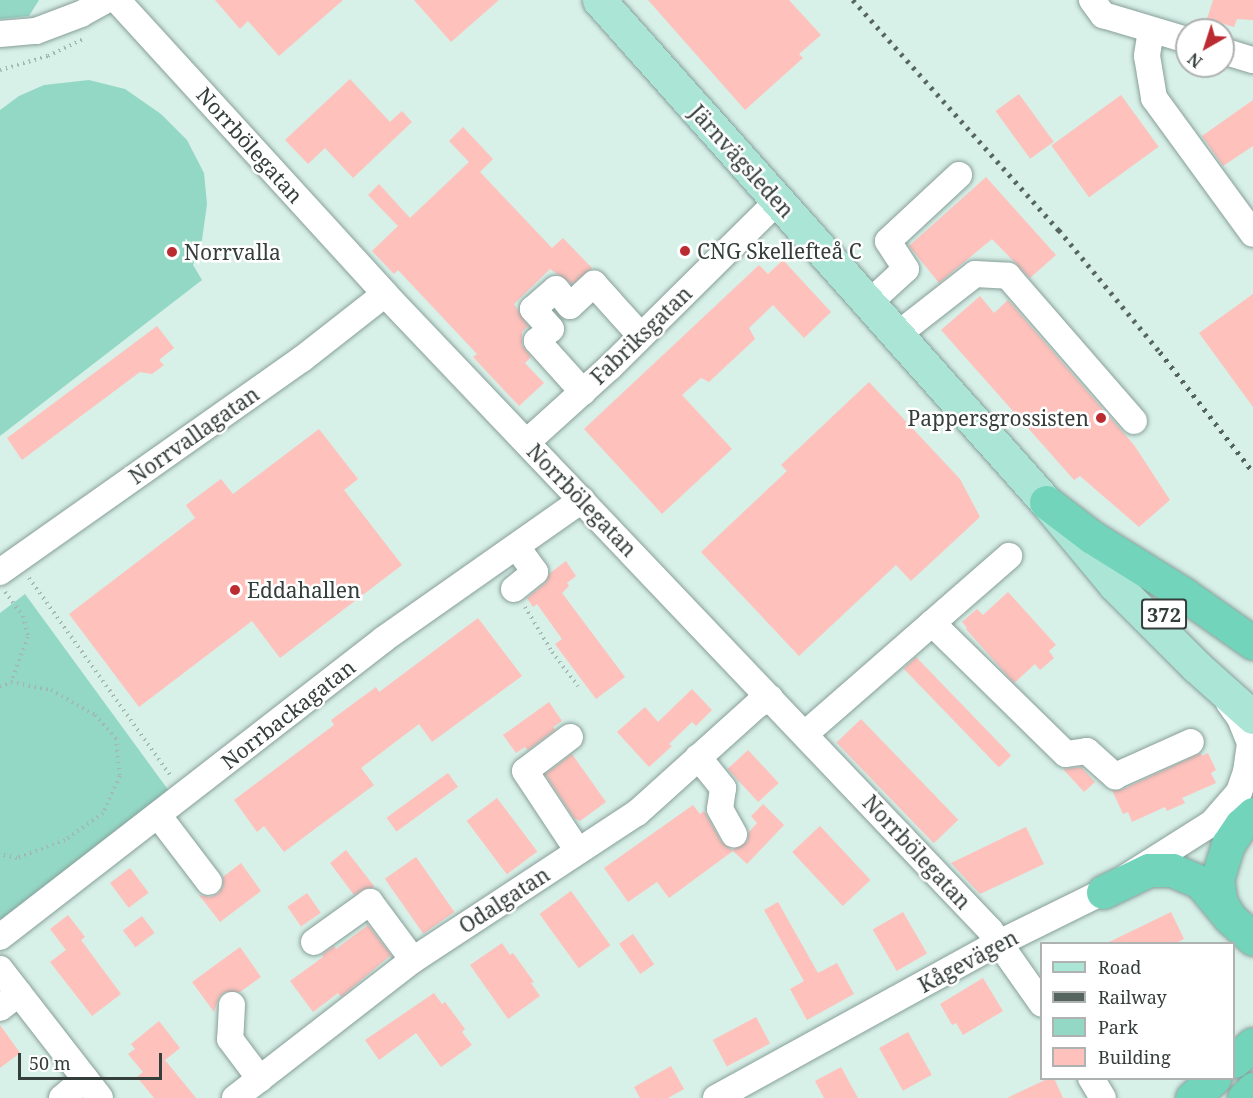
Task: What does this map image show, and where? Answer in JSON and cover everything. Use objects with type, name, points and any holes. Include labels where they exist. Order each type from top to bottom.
[{"type":"highway","points":[[1046,502],[1092,537],[1185,595],[1253,643]]},
{"type":"highway","points":[[1242,928],[1218,892],[1219,867],[1248,794]]},
{"type":"highway","points":[[1103,892],[1149,870],[1172,870],[1200,882],[1242,928]]},
{"type":"highway","points":[[1235,1060],[1253,1044]]},
{"type":"highway","points":[[1192,1098],[1212,1080]]},
{"type":"highway","points":[[1244,1098],[1253,1089]]},
{"type":"main road","name":"Järnvägsleden","points":[[599,0],[1046,502],[1114,584],[1217,686],[1253,717]]},
{"type":"main road","name":"Järnvägsleden","points":[[1076,539],[1253,689]]},
{"type":"street","points":[[0,34],[36,31],[81,14],[106,0]]},
{"type":"street","name":"Norrbölegatan","points":[[117,0],[385,294],[1002,943],[1040,1002]]},
{"type":"street","points":[[1092,0],[1103,15],[1175,37]]},
{"type":"street","points":[[1151,30],[1147,56],[1154,98],[1253,234]]},
{"type":"street","points":[[1235,55],[1253,60]]},
{"type":"street","points":[[869,303],[906,269],[888,241],[959,175]]},
{"type":"street","name":"Fabriksgatan","points":[[527,442],[583,392],[778,201]]},
{"type":"street","points":[[897,334],[975,274],[1008,276],[1134,421]]},
{"type":"street","points":[[583,392],[537,341],[551,329],[533,309],[556,289],[570,306],[594,284],[641,336]]},
{"type":"street","name":"Norrvallagatan","points":[[3,582],[385,294]]},
{"type":"street","name":"Norrbackagatan","points":[[0,937],[384,639],[517,548],[582,500]]},
{"type":"street","points":[[514,589],[535,572],[517,548]]},
{"type":"street","points":[[805,734],[1009,556]]},
{"type":"street","points":[[932,623],[1066,754],[1087,751],[1115,776],[1191,742]]},
{"type":"street","name":"Kågevägen","points":[[716,1098],[1002,943],[1103,892],[1212,823],[1248,794],[1246,772],[1250,743],[1240,718],[1217,686]]},
{"type":"street","name":"Odalgatan","points":[[235,1098],[413,960],[637,813],[757,705],[770,698]]},
{"type":"street","points":[[570,737],[525,771],[578,851]]},
{"type":"street","points":[[698,757],[723,788],[720,809],[734,834]]},
{"type":"street","points":[[158,815],[209,882]]},
{"type":"street","points":[[314,942],[370,902],[413,960]]},
{"type":"street","points":[[0,969],[10,1001],[93,1089],[62,1098]]},
{"type":"street","points":[[232,1005],[230,1039],[260,1079]]},
{"type":"street","points":[[1092,1080],[1104,1098]]},
{"type":"path","points":[[27,575],[184,794]]},
{"type":"path","points":[[3,582],[23,616],[28,637],[11,682]]},
{"type":"path","points":[[514,589],[552,652],[578,686]]},
{"type":"path","points":[[0,687],[11,682],[51,690],[95,715],[116,738],[120,776],[103,813],[65,840],[17,858],[0,854]]},
{"type":"green space","points":[[0,0],[39,0],[29,16],[0,19]]},
{"type":"green space","points":[[89,80],[125,89],[161,114],[187,140],[204,173],[207,204],[202,240],[193,265],[202,280],[0,436],[0,110],[19,96],[44,85]]},
{"type":"green space","points":[[25,594],[169,791],[0,920],[0,613]]},
{"type":"building","points":[[215,0],[343,0],[279,56],[248,21],[240,29]]},
{"type":"building","points":[[414,0],[499,0],[451,42]]},
{"type":"building","points":[[648,0],[789,0],[821,35],[799,54],[803,58],[745,110]]},
{"type":"building","points":[[1213,0],[1253,0],[1253,20],[1237,19],[1235,24],[1235,18],[1207,18]]},
{"type":"building","points":[[350,79],[390,122],[402,111],[412,122],[353,178],[325,148],[308,164],[285,140]]},
{"type":"building","points":[[1019,94],[1054,142],[1030,159],[996,111]]},
{"type":"building","points":[[1121,95],[1159,147],[1089,197],[1051,146]]},
{"type":"building","points":[[1253,100],[1253,146],[1223,166],[1202,136]]},
{"type":"building","points":[[463,127],[493,159],[480,172],[552,248],[563,238],[592,268],[572,284],[550,269],[514,304],[528,326],[522,332],[522,345],[531,357],[525,363],[544,383],[519,406],[473,357],[477,354],[398,270],[394,274],[372,251],[398,226],[368,195],[379,184],[410,218],[469,162],[449,141]]},
{"type":"building","points":[[986,177],[1056,255],[1030,278],[992,239],[939,283],[909,246]]},
{"type":"building","points":[[783,260],[831,312],[804,338],[773,305],[749,328],[755,339],[709,382],[701,378],[682,395],[732,449],[662,514],[584,429],[759,265],[768,274]]},
{"type":"building","points":[[1253,294],[1253,407],[1199,333]]},
{"type":"building","points":[[980,296],[994,313],[1008,300],[1134,445],[1170,500],[1139,527],[1080,476],[1074,480],[941,330]]},
{"type":"building","points":[[157,326],[174,348],[159,360],[164,365],[152,374],[140,372],[22,460],[7,438]]},
{"type":"building","points":[[869,382],[960,479],[980,517],[911,581],[896,565],[799,656],[701,552],[787,471],[781,465]]},
{"type":"building","name":"Eddahallen","points":[[319,429],[358,479],[344,490],[402,565],[280,658],[252,621],[139,707],[69,614],[195,518],[186,505],[221,479],[233,494]]},
{"type":"building","points":[[566,561],[576,576],[567,583],[569,586],[562,593],[625,677],[596,699],[555,644],[562,639],[537,604],[533,607],[527,598],[545,583],[550,573]]},
{"type":"building","points":[[1008,592],[1056,645],[1049,651],[1054,658],[1040,670],[1035,664],[1014,683],[962,622],[977,609],[983,615]]},
{"type":"building","points":[[478,618],[522,676],[432,742],[419,724],[361,768],[374,785],[284,852],[264,826],[257,832],[234,800],[334,725],[331,720],[376,687],[379,692]]},
{"type":"building","points":[[916,657],[1011,756],[999,767],[904,669]]},
{"type":"building","points":[[692,689],[712,710],[696,726],[692,722],[669,744],[672,746],[649,767],[617,732],[645,707],[658,722]]},
{"type":"building","points":[[549,702],[562,721],[553,727],[555,730],[528,750],[525,747],[516,753],[503,735]]},
{"type":"building","points":[[861,719],[958,820],[934,843],[837,743]]},
{"type":"building","points":[[748,750],[779,783],[758,802],[728,769]]},
{"type":"building","points":[[1201,753],[1202,756],[1208,753],[1216,770],[1211,773],[1216,783],[1182,798],[1185,803],[1167,811],[1165,807],[1132,822],[1128,812],[1123,814],[1112,790],[1121,790]]},
{"type":"building","points":[[572,754],[606,802],[580,821],[574,818],[545,774]]},
{"type":"building","points":[[1081,767],[1095,782],[1084,792],[1063,769]]},
{"type":"building","points":[[448,773],[458,787],[397,831],[387,818]]},
{"type":"building","points":[[497,798],[537,852],[507,874],[467,821]]},
{"type":"building","points":[[763,804],[784,825],[747,864],[732,850],[747,842],[749,832],[757,823],[751,816]]},
{"type":"building","points":[[693,805],[700,814],[704,811],[721,841],[733,851],[669,898],[657,882],[628,902],[604,868]]},
{"type":"building","points":[[820,826],[870,880],[843,906],[792,852]]},
{"type":"building","points":[[1026,827],[1044,864],[980,894],[951,863]]},
{"type":"building","points":[[346,850],[374,886],[373,888],[362,890],[354,895],[330,863]]},
{"type":"building","points":[[416,857],[454,912],[423,934],[385,879]]},
{"type":"building","points":[[241,863],[261,891],[220,922],[199,895],[210,897],[218,894],[223,887],[223,877]]},
{"type":"building","points":[[130,868],[149,893],[129,908],[110,883]]},
{"type":"building","points":[[571,891],[610,945],[579,968],[539,914]]},
{"type":"building","points":[[307,893],[321,913],[301,926],[287,907]]},
{"type":"building","points":[[778,902],[818,973],[837,963],[854,994],[807,1020],[790,989],[804,981],[764,910]]},
{"type":"building","points":[[903,912],[927,954],[897,971],[873,930]]},
{"type":"building","points":[[1171,912],[1184,939],[1178,942],[1109,942]]},
{"type":"building","points":[[68,915],[85,937],[81,940],[121,994],[92,1016],[50,962],[66,950],[50,929]]},
{"type":"building","points":[[142,916],[155,933],[135,947],[123,930]]},
{"type":"building","points":[[368,925],[391,955],[341,997],[338,993],[313,1012],[290,981],[334,946],[336,949]]},
{"type":"building","points":[[633,934],[654,964],[640,974],[619,944]]},
{"type":"building","points":[[502,943],[510,955],[513,953],[534,982],[531,983],[540,996],[508,1019],[470,965]]},
{"type":"building","points":[[240,947],[261,977],[240,992],[225,992],[219,997],[214,1012],[192,982]]},
{"type":"building","points":[[983,978],[1003,1011],[963,1035],[956,1023],[952,1025],[940,1004]]},
{"type":"building","points":[[434,993],[442,1004],[445,1002],[465,1029],[462,1032],[472,1045],[441,1067],[416,1033],[379,1060],[365,1040]]},
{"type":"building","points":[[756,1017],[770,1043],[727,1066],[713,1040]]},
{"type":"building","points":[[159,1021],[180,1048],[165,1060],[196,1098],[154,1098],[137,1077],[143,1072],[128,1054],[135,1049],[131,1044]]},
{"type":"building","points":[[0,1025],[20,1053],[0,1068]]},
{"type":"building","points":[[908,1032],[932,1075],[903,1091],[879,1048]]},
{"type":"building","points":[[671,1066],[684,1089],[668,1098],[640,1098],[634,1087]]},
{"type":"building","points":[[841,1067],[858,1098],[824,1098],[815,1081]]},
{"type":"building","points":[[1045,1080],[1055,1080],[1063,1098],[1007,1098]]},
{"type":"railway","points":[[853,0],[1059,230],[1160,352],[1253,472]]},
{"type":"place","name":"CNG Skellefteå C","points":[[685,251]]},
{"type":"place","name":"Norrvalla","points":[[172,252]]},
{"type":"place","name":"Pappersgrossisten","points":[[1101,418]]},
{"type":"place","name":"Eddahallen","points":[[235,590]]}]
